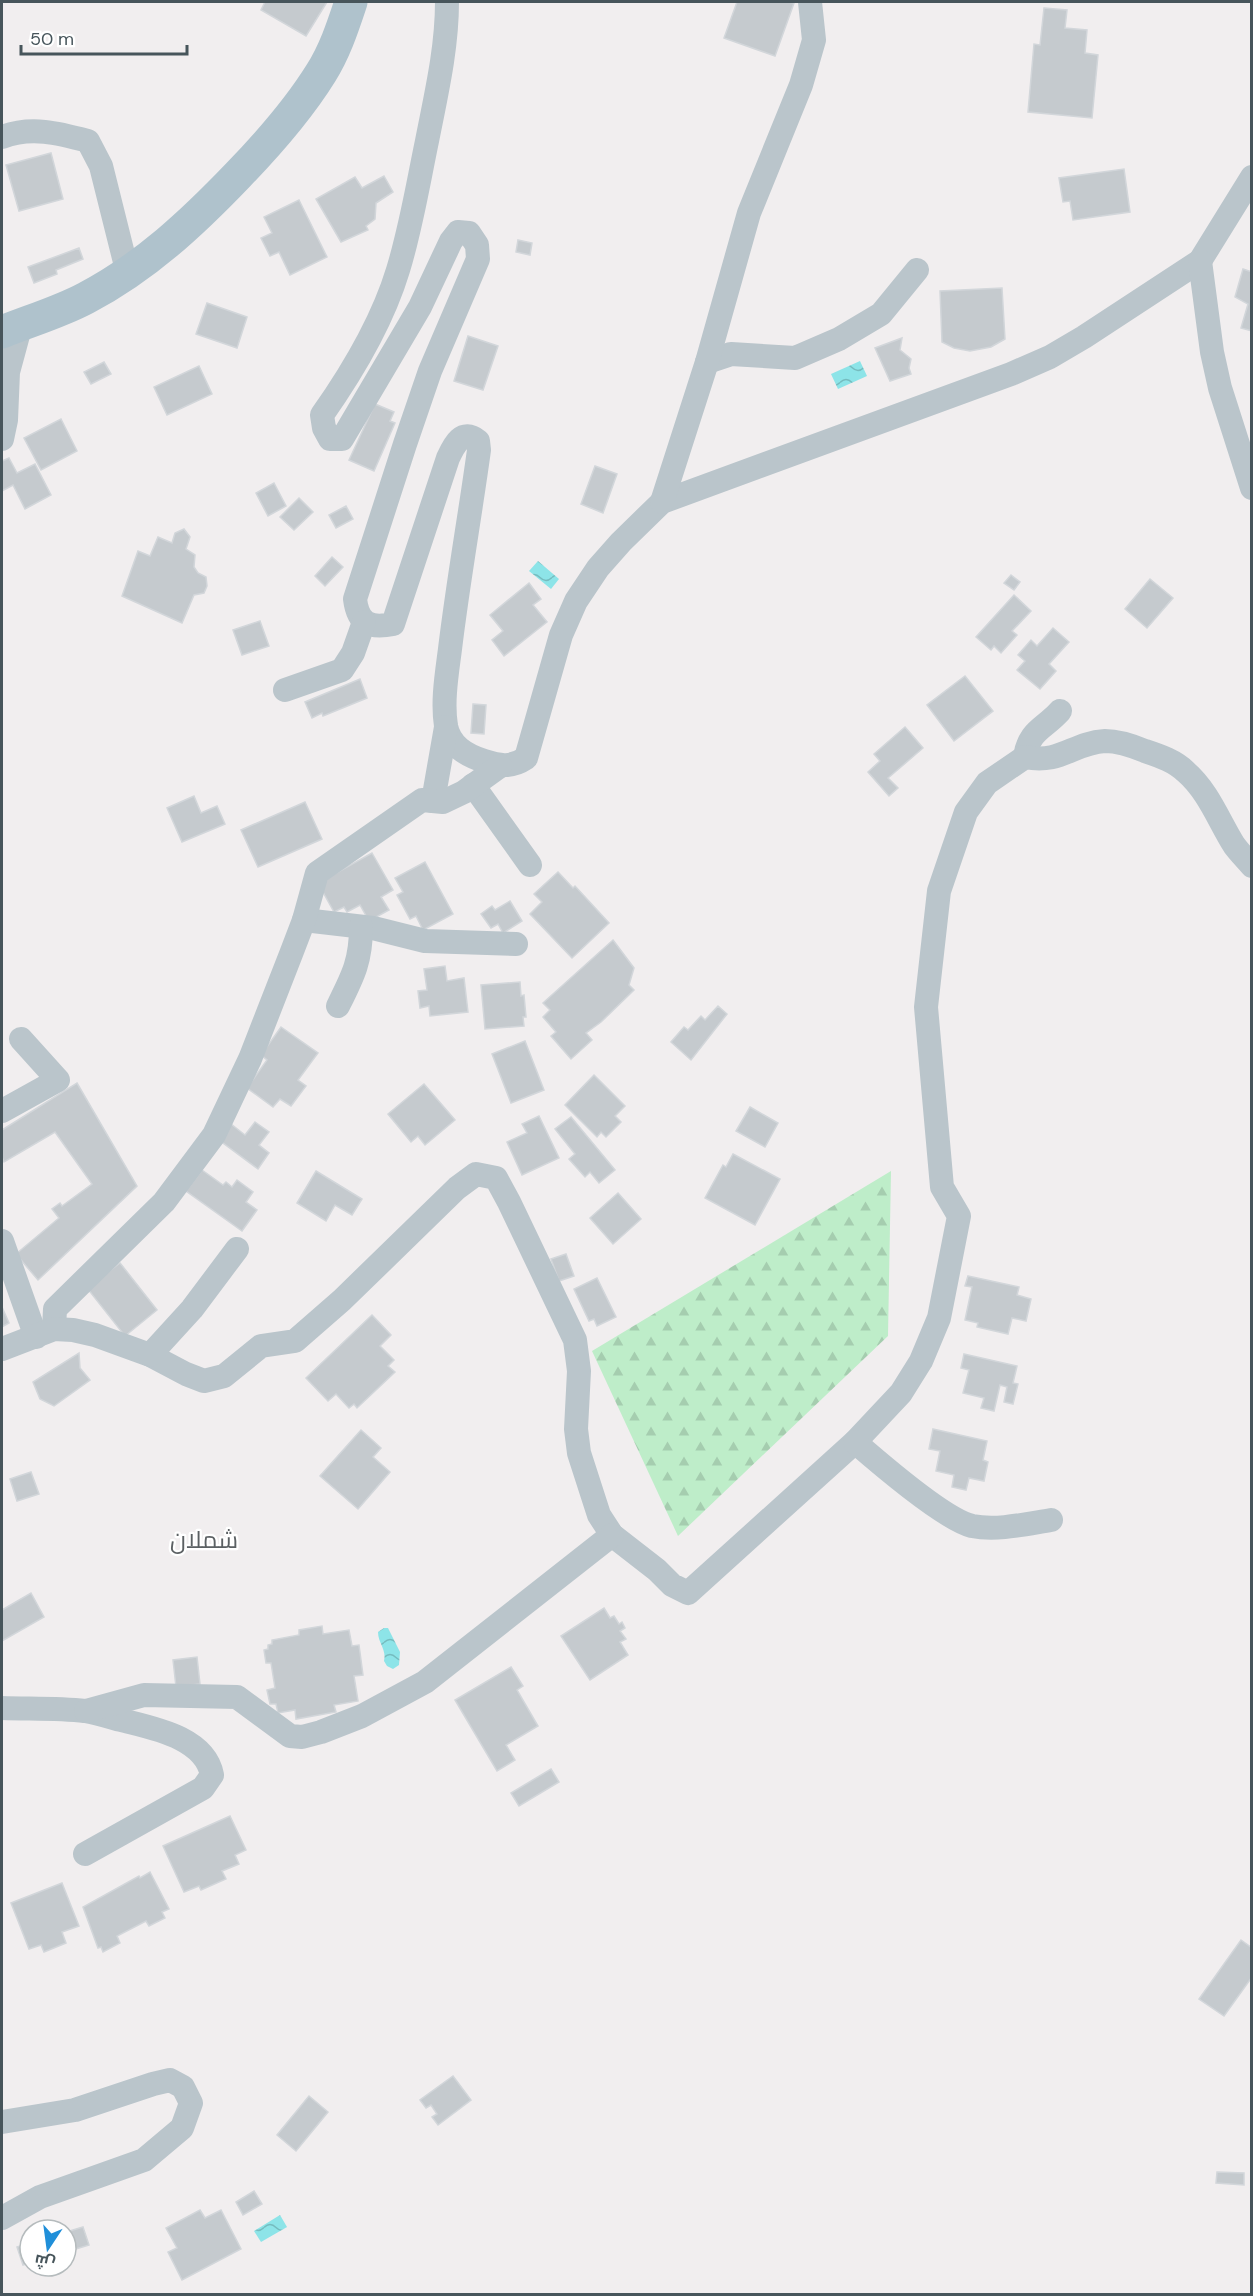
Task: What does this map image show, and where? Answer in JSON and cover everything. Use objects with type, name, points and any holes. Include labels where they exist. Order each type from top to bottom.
[{"type":"main road","points":[[11,328],[85,299],[128,274],[158,252],[209,205],[271,139],[321,72],[340,35],[351,2]]},
{"type":"street","points":[[433,801],[446,727],[445,700],[455,607],[479,450],[478,441],[473,437],[465,436],[458,440],[448,458],[393,624],[378,627],[364,622],[357,612],[355,599],[423,392],[478,259],[477,245],[469,234],[458,232],[451,241],[420,307],[342,439],[330,439],[324,428],[322,415],[362,353],[380,318],[398,271],[445,47],[447,2]]},
{"type":"street","points":[[662,502],[707,362],[749,213],[801,85],[814,40],[810,2]]},
{"type":"street","points":[[2,137],[15,132],[45,130],[88,141],[101,166],[128,274]]},
{"type":"street","points":[[446,727],[455,747],[474,758],[500,766],[516,765],[526,758],[561,635],[576,601],[598,568],[662,502],[1011,374],[1050,357],[1200,261],[1251,177]]},
{"type":"street","points":[[1200,261],[1214,362],[1251,488]]},
{"type":"street","points":[[707,362],[731,354],[795,358],[839,339],[881,314],[917,270]]},
{"type":"street","points":[[2,439],[6,420],[11,328]]},
{"type":"street","points":[[285,690],[342,670],[353,653],[364,622]]},
{"type":"street","points":[[1025,757],[1027,745],[1034,733],[1060,711]]},
{"type":"street","points":[[2,1349],[45,1333],[73,1330],[95,1335],[150,1355],[204,1381],[224,1376],[261,1346],[295,1341],[342,1300],[457,1188],[476,1174],[496,1178],[575,1340],[579,1371],[576,1429],[579,1453],[599,1515],[612,1535],[657,1570],[672,1585],[688,1593],[855,1442],[901,1393],[921,1361],[939,1318],[960,1216],[942,1187],[927,1007],[939,891],[966,812],[987,783],[1025,757],[1041,760],[1058,757],[1087,744],[1107,741],[1127,744],[1168,759],[1186,772],[1204,793],[1235,847],[1251,866]]},
{"type":"street","points":[[45,1333],[55,1309],[164,1202],[214,1135],[250,1059],[304,920],[317,873],[422,800],[443,802],[500,766]]},
{"type":"street","points":[[473,785],[530,865]]},
{"type":"street","points":[[304,920],[361,927],[425,941],[516,944]]},
{"type":"street","points":[[338,1006],[354,974],[361,951],[361,927]]},
{"type":"street","points":[[2,1111],[58,1080],[21,1039]]},
{"type":"street","points":[[2,1241],[45,1333]]},
{"type":"street","points":[[150,1355],[192,1309],[237,1249]]},
{"type":"street","points":[[855,1442],[951,1516],[972,1526],[1018,1525],[1051,1520]]},
{"type":"street","points":[[86,1711],[144,1695],[237,1697],[290,1736],[302,1737],[321,1732],[362,1716],[425,1682],[612,1535]]},
{"type":"street","points":[[2,1708],[86,1711],[162,1731],[186,1743],[210,1764],[212,1775],[202,1788],[85,1854]]},
{"type":"street","points":[[2,2122],[75,2110],[170,2080],[183,2087],[191,2103],[182,2128],[144,2160],[40,2197],[2,2218]]},
{"type":"green space","points":[[891,1171],[888,1336],[678,1536],[592,1351]]},
{"type":"water","points":[[860,361],[867,376],[838,389],[831,374]]},
{"type":"water","points":[[538,561],[559,579],[551,589],[529,571]]},
{"type":"water","points":[[388,1628],[400,1652],[399,1665],[393,1669],[384,1661],[384,1653],[378,1636],[378,1632]]},
{"type":"water","points":[[280,2215],[287,2227],[261,2242],[254,2231]]},
{"type":"building","points":[[265,2],[327,2],[306,36],[261,10]]},
{"type":"building","points":[[737,2],[794,3],[775,56],[724,38]]},
{"type":"building","points":[[1044,8],[1067,10],[1065,28],[1087,30],[1085,53],[1098,55],[1092,118],[1028,112],[1034,44],[1040,45]]},
{"type":"building","points":[[51,153],[63,199],[19,211],[6,165]]},
{"type":"building","points":[[1124,169],[1130,212],[1073,220],[1070,201],[1063,202],[1059,178]]},
{"type":"building","points":[[384,176],[393,192],[376,203],[375,219],[366,226],[368,230],[341,242],[316,199],[355,177],[362,188]]},
{"type":"building","points":[[299,200],[327,257],[290,275],[279,252],[270,256],[261,238],[272,233],[264,217]]},
{"type":"building","points":[[518,240],[532,243],[530,255],[516,252]]},
{"type":"building","points":[[79,248],[83,259],[56,270],[57,274],[34,283],[28,267]]},
{"type":"building","points":[[1243,269],[1252,272],[1252,331],[1241,328],[1248,304],[1235,297]]},
{"type":"building","points":[[1002,288],[1005,339],[991,347],[970,351],[954,348],[942,342],[940,291]]},
{"type":"building","points":[[207,303],[247,317],[237,348],[196,334]]},
{"type":"building","points":[[468,336],[498,346],[483,390],[454,381]]},
{"type":"building","points":[[902,338],[900,350],[911,359],[909,368],[911,374],[890,381],[875,348]]},
{"type":"building","points":[[104,362],[111,374],[91,384],[84,372]]},
{"type":"building","points":[[199,366],[212,394],[167,415],[154,387]]},
{"type":"building","points":[[375,404],[394,412],[390,421],[395,423],[374,471],[349,460]]},
{"type":"building","points":[[61,419],[77,451],[41,470],[24,438]]},
{"type":"building","points":[[9,458],[17,473],[35,464],[51,495],[25,509],[13,485],[2,491],[2,461]]},
{"type":"building","points":[[595,466],[617,474],[603,513],[581,504]]},
{"type":"building","points":[[274,483],[286,506],[268,516],[256,493]]},
{"type":"building","points":[[299,498],[313,512],[294,530],[280,517]]},
{"type":"building","points":[[346,506],[353,519],[336,528],[329,515]]},
{"type":"building","points":[[184,529],[190,537],[186,549],[195,555],[194,567],[198,573],[206,577],[207,586],[204,593],[194,595],[182,623],[122,596],[138,551],[150,556],[158,537],[172,543],[175,533]]},
{"type":"building","points":[[332,557],[343,567],[325,586],[315,576]]},
{"type":"building","points":[[1011,575],[1020,582],[1014,590],[1004,583]]},
{"type":"building","points":[[1150,579],[1173,598],[1147,628],[1125,609]]},
{"type":"building","points":[[529,583],[541,599],[533,605],[547,622],[504,656],[492,640],[503,631],[490,615]]},
{"type":"building","points":[[1014,595],[1031,611],[1012,631],[1017,635],[1001,653],[994,646],[991,650],[976,637]]},
{"type":"building","points":[[260,621],[269,646],[242,655],[233,630]]},
{"type":"building","points":[[1053,628],[1069,642],[1049,664],[1056,671],[1040,689],[1017,670],[1025,661],[1018,655],[1031,640],[1037,646]]},
{"type":"building","points":[[965,676],[993,711],[954,741],[927,705]]},
{"type":"building","points":[[360,679],[367,698],[323,716],[322,713],[312,718],[305,702]]},
{"type":"building","points":[[473,704],[486,705],[484,734],[471,733]]},
{"type":"building","points":[[905,727],[923,748],[888,778],[898,788],[889,796],[868,772],[880,761],[874,754]]},
{"type":"building","points":[[194,796],[201,813],[217,806],[225,824],[182,842],[167,808]]},
{"type":"building","points":[[305,802],[322,839],[258,867],[241,830]]},
{"type":"building","points":[[372,853],[393,890],[381,897],[389,910],[369,921],[360,905],[347,912],[344,907],[334,912],[318,883]]},
{"type":"building","points":[[425,862],[453,914],[423,930],[416,916],[410,919],[397,895],[403,892],[395,878]]},
{"type":"building","points":[[558,872],[573,888],[575,886],[609,923],[572,958],[530,914],[542,902],[534,894]]},
{"type":"building","points":[[510,901],[522,921],[503,933],[498,924],[491,928],[481,914],[492,906],[495,910]]},
{"type":"building","points":[[613,940],[634,968],[629,985],[634,990],[601,1022],[586,1033],[592,1040],[571,1059],[551,1036],[556,1032],[543,1017],[550,1010],[543,1003]]},
{"type":"building","points":[[445,966],[447,981],[464,978],[468,1012],[430,1016],[429,1006],[420,1008],[418,991],[427,990],[424,969]]},
{"type":"building","points":[[520,982],[526,1017],[523,1017],[524,1026],[485,1029],[481,985]]},
{"type":"building","points":[[718,1006],[727,1014],[691,1060],[671,1042],[684,1027],[688,1030],[701,1016],[705,1020]]},
{"type":"building","points":[[281,1027],[318,1053],[298,1080],[306,1086],[291,1106],[280,1099],[273,1107],[247,1088],[267,1060],[261,1055]]},
{"type":"building","points":[[525,1041],[544,1090],[511,1103],[492,1054]]},
{"type":"building","points":[[594,1075],[625,1106],[615,1116],[621,1122],[606,1137],[601,1132],[597,1137],[565,1105]]},
{"type":"building","points":[[77,1083],[137,1186],[38,1280],[16,1254],[59,1218],[52,1209],[60,1203],[62,1206],[92,1184],[55,1132],[4,1162],[2,1130]]},
{"type":"building","points":[[424,1084],[455,1120],[425,1145],[418,1136],[411,1142],[388,1114]]},
{"type":"building","points":[[750,1107],[778,1123],[765,1147],[736,1131]]},
{"type":"building","points":[[539,1116],[559,1158],[522,1175],[507,1142],[527,1133],[522,1124]]},
{"type":"building","points":[[571,1117],[615,1170],[599,1183],[590,1172],[585,1177],[569,1159],[575,1154],[555,1129]]},
{"type":"building","points":[[255,1122],[269,1132],[259,1145],[269,1153],[258,1169],[219,1140],[231,1124],[245,1135]]},
{"type":"building","points":[[733,1154],[780,1179],[755,1225],[705,1198],[723,1165],[726,1167]]},
{"type":"building","points":[[202,1170],[223,1185],[226,1182],[232,1187],[237,1180],[253,1192],[246,1202],[257,1210],[242,1231],[186,1191]]},
{"type":"building","points":[[316,1171],[362,1199],[352,1215],[335,1205],[326,1221],[297,1203]]},
{"type":"building","points":[[618,1193],[641,1219],[613,1244],[590,1218]]},
{"type":"building","points":[[566,1254],[574,1276],[559,1281],[551,1259]]},
{"type":"building","points":[[120,1263],[157,1310],[125,1336],[87,1288]]},
{"type":"building","points":[[968,1276],[1019,1287],[1017,1295],[1031,1299],[1026,1321],[1012,1318],[1008,1334],[977,1327],[978,1323],[965,1320],[972,1287],[965,1286]]},
{"type":"building","points":[[597,1278],[616,1317],[597,1326],[594,1319],[589,1321],[574,1289]]},
{"type":"building","points":[[2,1307],[9,1323],[2,1327]]},
{"type":"building","points":[[372,1315],[391,1335],[380,1346],[394,1360],[388,1366],[395,1372],[357,1408],[354,1404],[349,1408],[336,1394],[328,1401],[306,1378]]},
{"type":"building","points":[[79,1353],[80,1368],[90,1380],[54,1406],[40,1399],[33,1382]]},
{"type":"building","points":[[964,1354],[1017,1366],[1013,1383],[1018,1384],[1013,1404],[1004,1402],[1007,1387],[1000,1385],[994,1411],[981,1408],[984,1398],[963,1393],[969,1370],[961,1368]]},
{"type":"building","points":[[933,1429],[987,1441],[983,1460],[988,1462],[984,1481],[969,1478],[966,1490],[952,1487],[954,1475],[936,1471],[940,1451],[929,1449]]},
{"type":"building","points":[[361,1430],[381,1448],[373,1457],[390,1472],[358,1509],[320,1476]]},
{"type":"building","points":[[31,1472],[39,1494],[17,1501],[10,1479]]},
{"type":"building","points":[[31,1593],[44,1617],[2,1641],[2,1610]]},
{"type":"building","points":[[604,1608],[610,1618],[614,1616],[619,1624],[622,1622],[625,1628],[620,1631],[626,1639],[620,1642],[628,1655],[590,1680],[561,1636]]},
{"type":"building","points":[[322,1626],[323,1634],[349,1630],[352,1646],[359,1645],[363,1675],[354,1676],[358,1701],[334,1705],[336,1712],[296,1719],[295,1710],[278,1713],[276,1704],[270,1704],[267,1690],[275,1688],[271,1663],[266,1663],[264,1650],[272,1644],[272,1640],[299,1635],[299,1630]]},
{"type":"building","points":[[197,1657],[200,1684],[176,1687],[173,1660]]},
{"type":"building","points":[[511,1667],[523,1686],[517,1690],[538,1726],[506,1745],[515,1760],[497,1771],[455,1700]]},
{"type":"building","points":[[551,1769],[559,1782],[519,1806],[511,1793]]},
{"type":"building","points":[[230,1816],[246,1850],[235,1855],[239,1864],[222,1871],[226,1879],[201,1890],[199,1886],[184,1892],[163,1846]]},
{"type":"building","points":[[150,1872],[169,1909],[162,1912],[165,1918],[149,1926],[146,1921],[117,1936],[120,1943],[103,1952],[101,1947],[98,1948],[83,1907]]},
{"type":"building","points":[[62,1883],[79,1926],[62,1932],[66,1943],[44,1952],[41,1945],[29,1949],[11,1903]]},
{"type":"building","points":[[1241,1940],[1252,1948],[1252,1977],[1224,2016],[1199,1999]]},
{"type":"building","points":[[453,2076],[471,2100],[438,2125],[432,2117],[437,2114],[431,2105],[426,2108],[420,2100]]},
{"type":"building","points":[[309,2096],[328,2112],[296,2151],[277,2135]]},
{"type":"building","points":[[1217,2172],[1244,2173],[1244,2185],[1216,2183]]},
{"type":"building","points":[[254,2191],[262,2204],[243,2215],[236,2202]]},
{"type":"building","points":[[200,2210],[205,2218],[221,2210],[241,2249],[182,2280],[168,2252],[177,2248],[166,2228]]},
{"type":"building","points":[[83,2227],[89,2245],[78,2248],[78,2228]]},
{"type":"district","name":"شملان","points":[[204,1540]]}]
